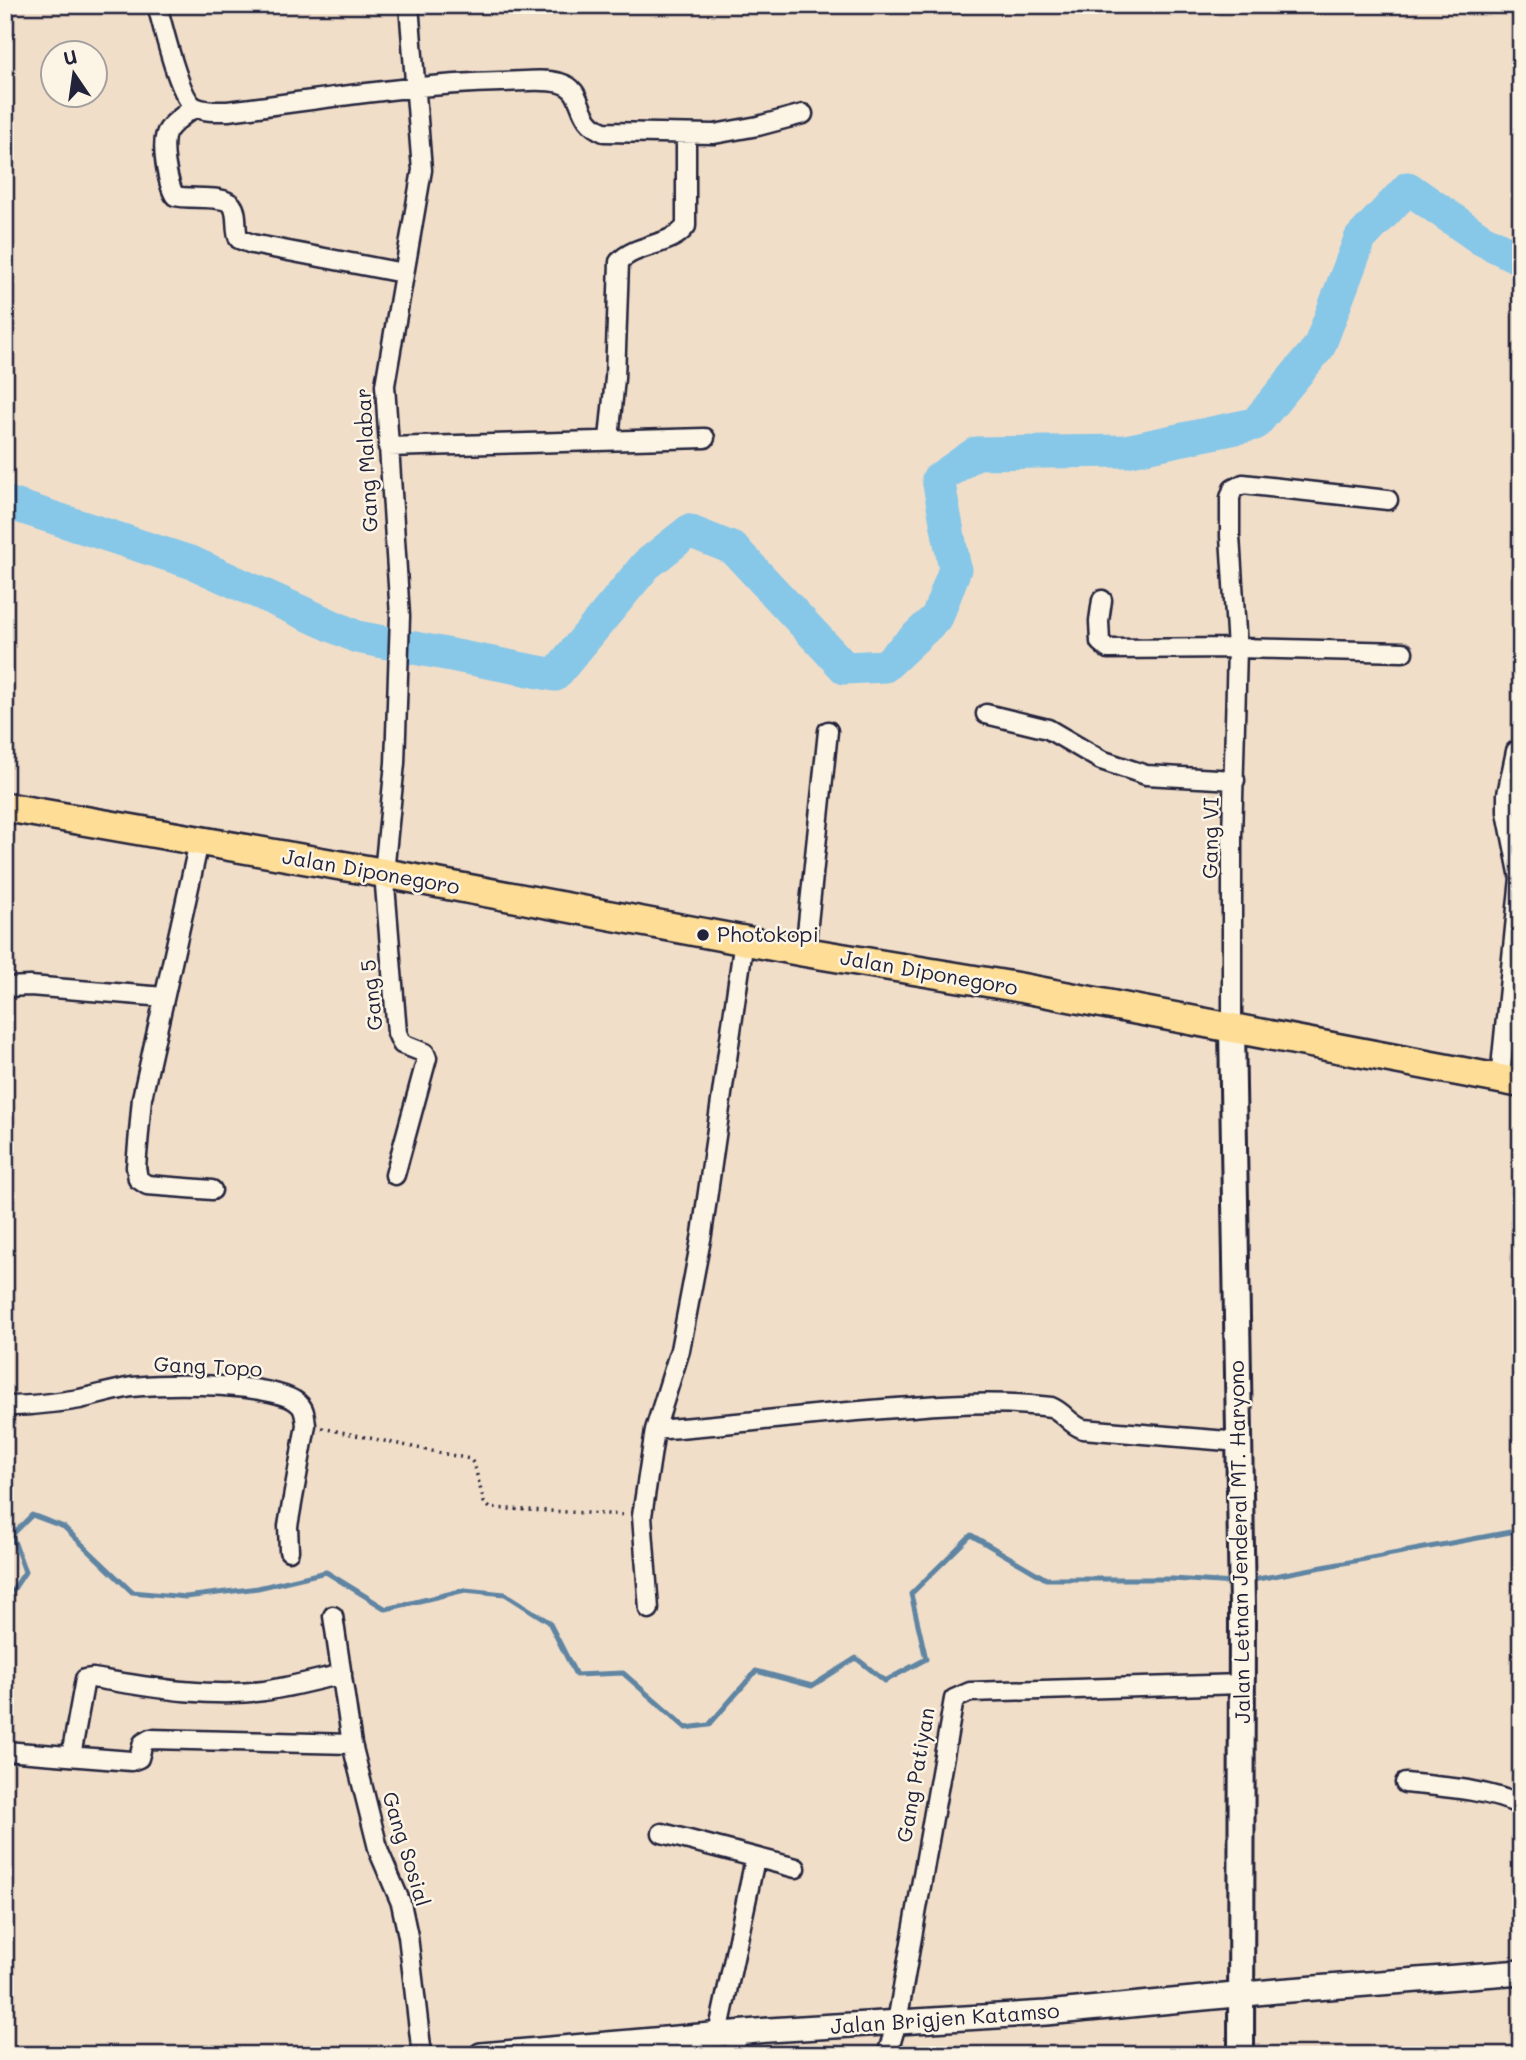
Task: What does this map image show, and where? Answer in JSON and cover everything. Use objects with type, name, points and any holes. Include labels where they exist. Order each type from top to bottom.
[{"type":"main road","name":"Jalan Diponegoro","points":[[5,807],[384,873],[805,952],[1017,987],[1510,1081]]},
{"type":"main road","name":"Jalan Letnan Jenderal MT. Haryono","points":[[1232,1029],[1242,1605],[1241,2055]]},
{"type":"street","points":[[157,5],[181,88],[194,107],[205,111],[228,111],[466,83],[550,81],[562,83],[575,92],[589,124],[594,128],[615,133],[686,135],[729,132],[803,114]]},
{"type":"street","name":"Gang Malabar","points":[[384,873],[395,763],[400,616],[385,385],[422,170],[410,5]]},
{"type":"street","points":[[194,107],[169,127],[163,141],[170,188],[175,196],[224,201],[232,205],[235,212],[235,232],[239,239],[252,244],[403,273]]},
{"type":"street","points":[[609,439],[615,378],[619,262],[629,254],[673,237],[686,226],[686,135]]},
{"type":"street","points":[[388,447],[705,438]]},
{"type":"street","name":"Gang VI","points":[[1232,1029],[1232,838],[1237,648],[1230,498],[1233,489],[1243,484],[1388,500]]},
{"type":"street","points":[[1102,600],[1100,642],[1108,649],[1237,648],[1403,652]]},
{"type":"street","points":[[986,714],[1048,729],[1101,760],[1146,775],[1235,780]]},
{"type":"street","points":[[805,952],[828,731]]},
{"type":"street","points":[[1510,1081],[1520,878],[1507,812],[1507,794],[1516,751]]},
{"type":"street","points":[[199,842],[142,1098],[136,1167],[138,1179],[147,1185],[212,1190]]},
{"type":"street","name":"Gang 5","points":[[384,873],[397,1033],[402,1044],[425,1053],[427,1058],[395,1175]]},
{"type":"street","points":[[649,1609],[642,1516],[655,1430],[680,1350],[702,1234],[744,940]]},
{"type":"street","points":[[5,987],[30,986],[164,997]]},
{"type":"street","name":"Gang Topo","points":[[5,1406],[78,1399],[133,1387],[221,1386],[253,1389],[293,1399],[303,1409],[306,1425]]},
{"type":"street","points":[[655,1430],[719,1426],[852,1410],[965,1403],[1051,1407],[1061,1411],[1070,1423],[1083,1429],[1240,1442]]},
{"type":"street","points":[[289,1551],[288,1526],[306,1425]]},
{"type":"street","name":"Gang Sosial","points":[[333,1616],[352,1744],[379,1852],[401,1903],[408,1936],[422,2055]]},
{"type":"street","points":[[71,1756],[85,1679],[164,1690],[210,1693],[261,1691],[342,1674]]},
{"type":"street","name":"Gang Patiyan","points":[[897,2022],[954,1699],[970,1692],[1242,1684]]},
{"type":"street","points":[[5,1751],[134,1760],[139,1758],[143,1743],[149,1738],[352,1744]]},
{"type":"street","points":[[1405,1783],[1470,1791],[1521,1805]]},
{"type":"street","points":[[662,1833],[796,1868]]},
{"type":"street","points":[[730,2040],[755,1858]]},
{"type":"street","name":"Jalan Brigjen Katamso","points":[[481,2055],[730,2040],[897,2022],[1046,2013],[1521,1972]]},
{"type":"street","points":[[887,2055],[897,2022]]},
{"type":"path","points":[[306,1425],[470,1459],[474,1464],[484,1502],[490,1508],[642,1516]]},
{"type":"waterway","points":[[5,502],[193,563],[357,637],[555,675],[646,565],[689,531],[734,549],[845,668],[885,666],[937,617],[955,569],[938,479],[976,453],[1126,451],[1255,424],[1319,347],[1360,239],[1408,188],[1481,239],[1521,259]]},
{"type":"waterway","points":[[5,1602],[25,1572],[12,1535],[32,1515],[64,1527],[132,1592],[186,1597],[258,1588],[326,1572],[386,1609],[465,1590],[505,1594],[549,1622],[576,1675],[623,1673],[686,1728],[709,1725],[756,1671],[812,1686],[856,1658],[885,1681],[926,1659],[911,1594],[971,1535],[1046,1579],[1173,1579],[1234,1583]]},
{"type":"waterway","points":[[1247,1581],[1521,1530]]},
{"type":"place","name":"Photokopi","points":[[703,935]]}]
